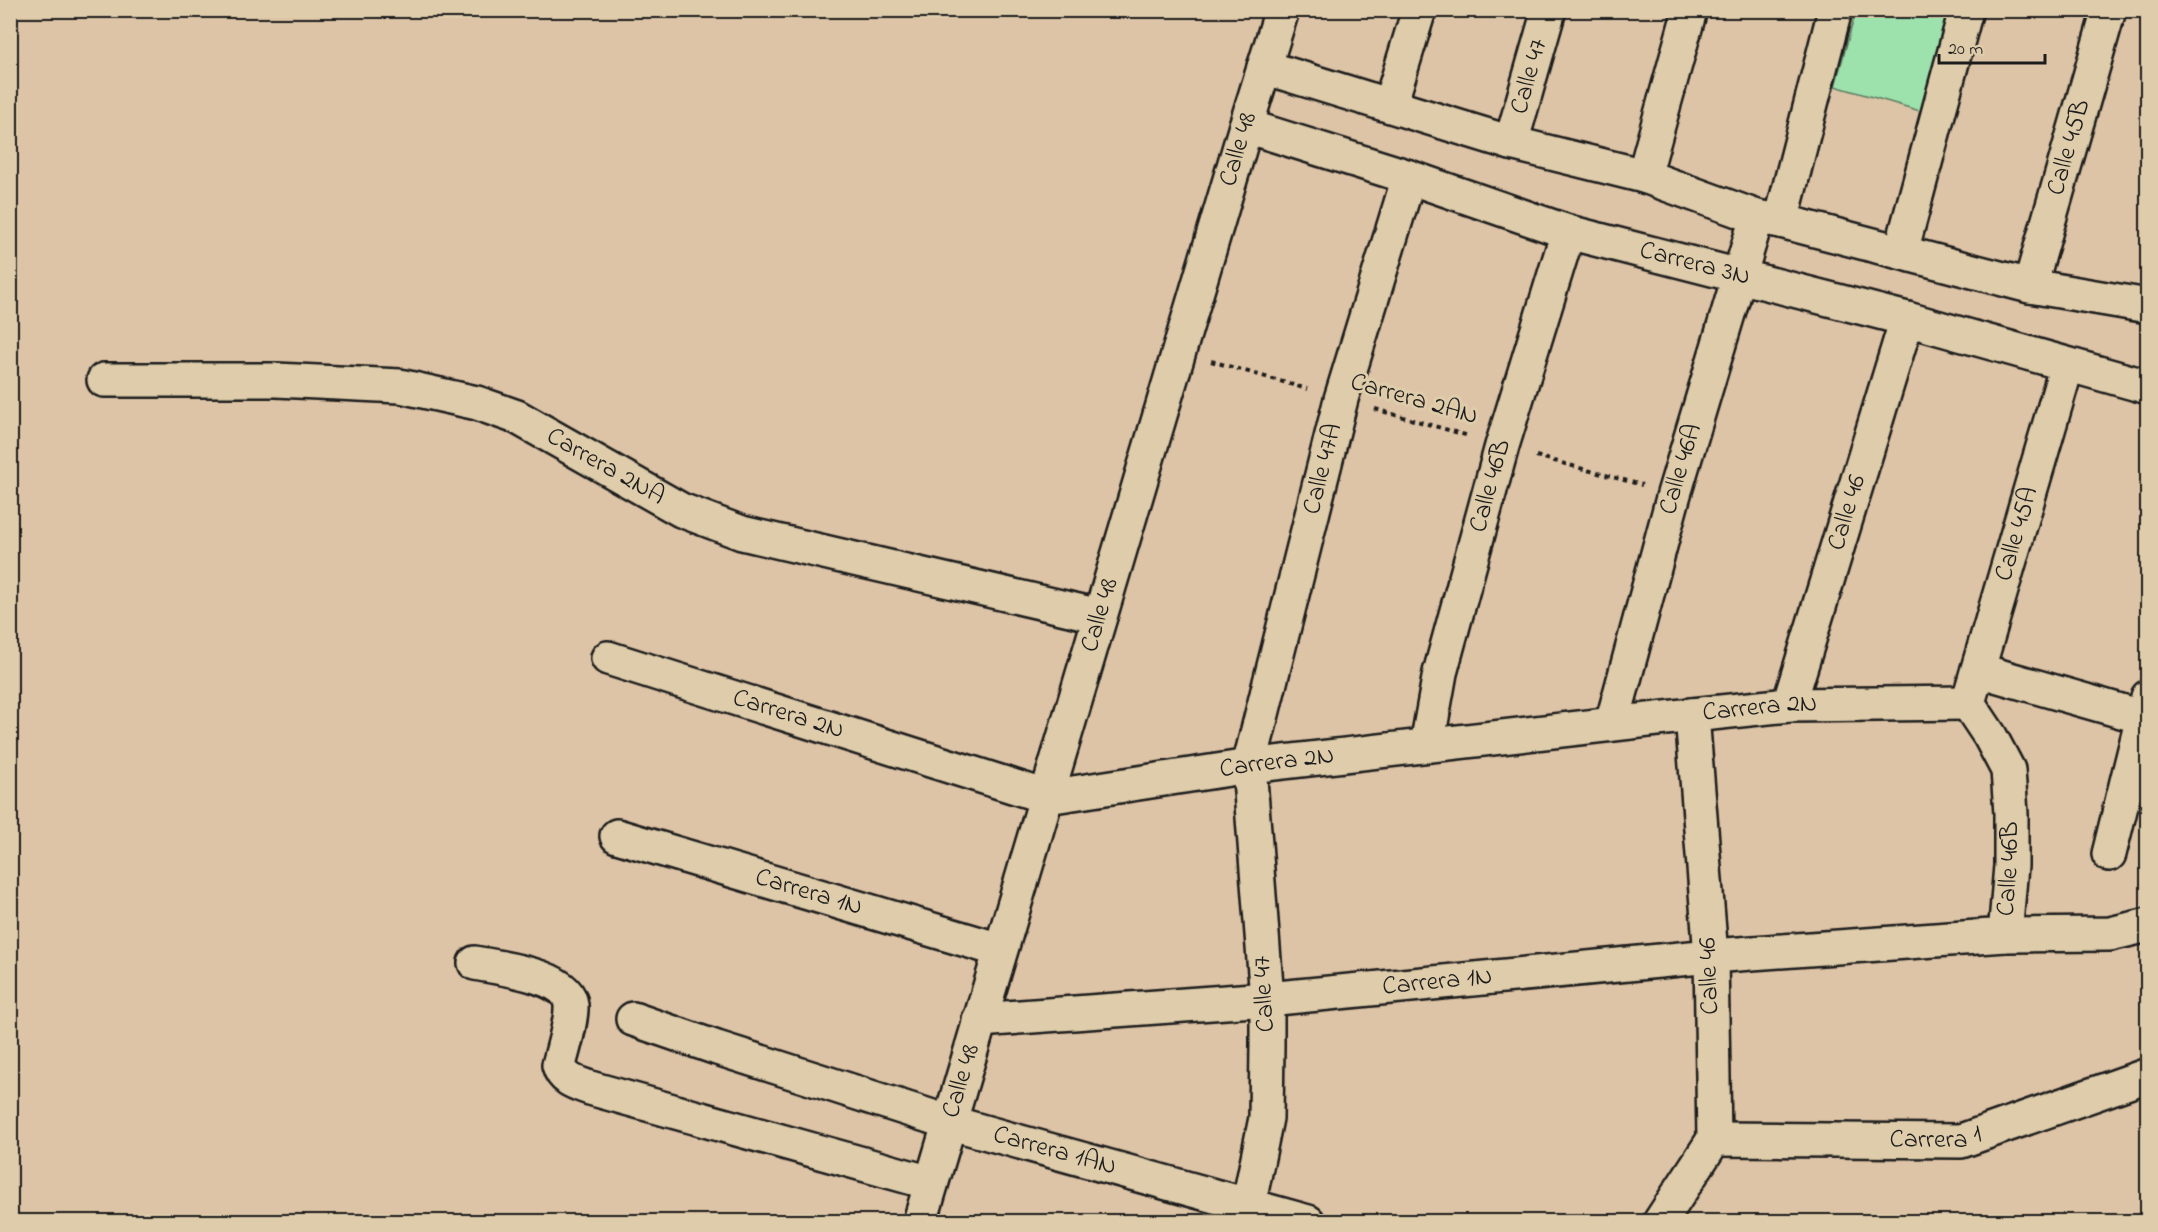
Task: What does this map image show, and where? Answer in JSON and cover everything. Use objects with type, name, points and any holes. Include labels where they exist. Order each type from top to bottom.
[{"type":"street","name":"Calle 48","points":[[920,1221],[1282,10]]},
{"type":"street","points":[[1390,105],[1419,10]]},
{"type":"street","name":"Calle 47","points":[[1511,143],[1549,10]]},
{"type":"street","points":[[1644,176],[1690,10]]},
{"type":"street","name":"Calle 46A","points":[[1612,724],[1674,494],[1739,276],[1769,219],[1835,10]]},
{"type":"street","points":[[1901,252],[1966,10]]},
{"type":"street","name":"Calle 45B","points":[[2030,286],[2109,10]]},
{"type":"street","points":[[1264,67],[1511,143],[1644,176],[1769,219],[2030,286],[2148,306]]},
{"type":"street","name":"Carrera 3N","points":[[1246,126],[1409,177],[1568,232],[1907,319],[2148,387]]},
{"type":"street","name":"Calle 47A","points":[[1249,765],[1341,399],[1409,177]]},
{"type":"street","name":"Calle 46B","points":[[1427,745],[1440,674],[1502,446],[1568,232]]},
{"type":"street","name":"Calle 46","points":[[1789,705],[1907,319]]},
{"type":"street","name":"Calle 45A","points":[[1968,704],[2067,364]]},
{"type":"street","name":"Carrera 2NA","points":[[104,380],[276,380],[400,386],[477,403],[517,417],[681,510],[742,532],[1100,616]]},
{"type":"street","name":"Carrera 2N","points":[[608,658],[1047,797],[1249,765],[1789,705],[1968,704]]},
{"type":"street","points":[[1978,670],[2145,707],[2109,854]]},
{"type":"street","name":"Calle 46B","points":[[1895,944],[2005,935],[2011,866],[2008,770],[1990,736],[1968,704]]},
{"type":"street","name":"Calle 46","points":[[1692,715],[1711,956],[1714,1139]]},
{"type":"street","name":"Calle 47","points":[[1247,1213],[1266,1118],[1267,999],[1249,765]]},
{"type":"street","name":"Carrera 1N","points":[[617,836],[1000,950]]},
{"type":"street","points":[[2005,935],[2110,934],[2148,926]]},
{"type":"street","name":"Carrera 1N","points":[[979,1020],[1267,999],[1711,956],[1895,944]]},
{"type":"street","points":[[475,963],[546,979],[564,989],[572,1007],[559,1065],[565,1077],[571,1081],[931,1183]]},
{"type":"street","name":"Carrera 1AN","points":[[633,1019],[948,1122],[1247,1213],[1308,1221]]},
{"type":"street","name":"Carrera 1","points":[[1714,1139],[1961,1141],[2148,1075]]},
{"type":"street","points":[[1660,1221],[1714,1139]]},
{"type":"path","name":"Carrera 2AN","points":[[1178,352],[1674,494]]},
{"type":"green space","points":[[1856,11],[1952,11],[1927,113],[1835,86]]}]
